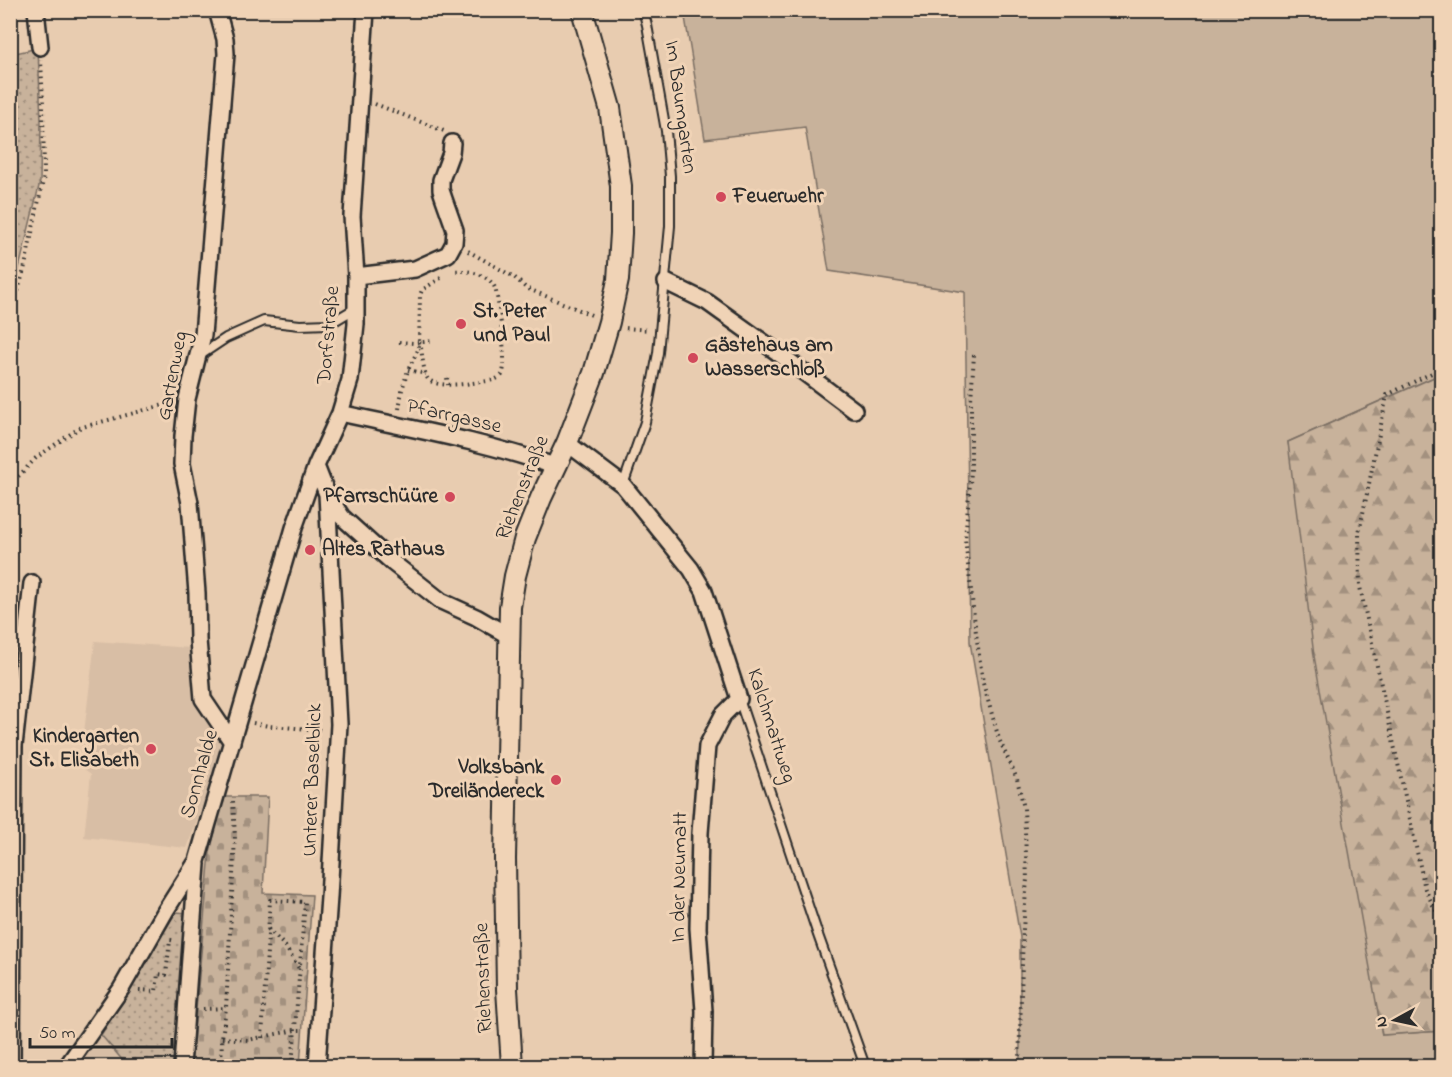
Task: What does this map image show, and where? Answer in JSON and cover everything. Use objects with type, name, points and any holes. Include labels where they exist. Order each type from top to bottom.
[{"type":"street","points":[[36,10],[40,47]]},
{"type":"street","name":"Gartenweg","points":[[217,10],[225,39],[226,54],[203,335],[187,399],[182,465],[190,503],[203,699],[232,742]]},
{"type":"street","name":"Dorfstraße","points":[[316,466],[340,413],[350,380],[356,324],[352,216],[366,10]]},
{"type":"street","name":"Riehenstraße","points":[[512,1066],[507,989],[505,859],[510,607],[525,538],[541,498],[557,467],[594,373],[618,280],[621,186],[610,108],[582,10]]},
{"type":"street","points":[[356,276],[415,268],[448,254],[454,243],[455,230],[441,190],[441,180],[451,153],[452,143]]},
{"type":"street","points":[[666,282],[706,302],[854,410]]},
{"type":"street","name":"Pfarrgasse","points":[[340,413],[484,444],[557,467]]},
{"type":"street","name":"Kalchmattweg","points":[[567,443],[623,485],[691,569],[704,591],[739,699]]},
{"type":"street","points":[[316,466],[327,494],[342,517],[393,562],[441,601],[509,636]]},
{"type":"street","name":"Sonnhalde","points":[[67,1066],[121,989],[197,861],[294,528],[316,466]]},
{"type":"street","name":"Unterer Baselblick","points":[[317,1066],[339,731],[327,494]]},
{"type":"street","points":[[12,1066],[14,746],[32,583]]},
{"type":"street","name":"In der Neumatt","points":[[703,1066],[704,1011],[698,928],[700,833],[707,746],[723,715],[739,699]]},
{"type":"street","points":[[182,1066],[197,861]]},
{"type":"lane","name":"Im Baumgarten","points":[[623,485],[645,422],[658,353],[670,226],[670,176],[666,131],[643,10]]},
{"type":"lane","points":[[198,356],[226,338],[264,321],[300,325],[329,324],[356,308]]},
{"type":"lane","name":"Kalchmattweg","points":[[739,699],[818,935],[865,1066]]},
{"type":"path","points":[[10,320],[25,266],[44,176],[44,105],[40,47]]},
{"type":"path","points":[[361,98],[447,132],[452,137],[452,143]]},
{"type":"path","points":[[454,243],[514,277],[526,288],[622,328],[661,331]]},
{"type":"path","points":[[395,425],[408,370],[419,348],[420,296],[423,290],[453,271],[464,270],[486,278],[494,286],[504,360],[503,373],[500,378],[448,385],[436,384],[429,380],[426,374],[420,342]]},
{"type":"path","points":[[399,342],[434,341]]},
{"type":"path","points":[[974,355],[966,551],[983,682],[999,739],[1017,779],[1024,808],[1027,879],[1023,929],[1019,1066]]},
{"type":"path","points":[[1442,369],[1387,395],[1359,533],[1360,587],[1425,889],[1442,923]]},
{"type":"path","points":[[408,370],[426,374]]},
{"type":"path","points":[[447,378],[448,385]]},
{"type":"path","points":[[10,485],[36,458],[79,429],[187,399]]},
{"type":"path","points":[[238,720],[269,726],[339,731]]},
{"type":"path","points":[[221,1066],[235,837],[232,797]]},
{"type":"path","points":[[262,1038],[270,900],[305,902],[292,1066]]},
{"type":"path","points":[[268,928],[285,945],[300,970]]},
{"type":"path","points":[[121,989],[156,991],[158,974],[166,975],[170,940],[192,942]]},
{"type":"path","points":[[196,1009],[226,1008]]},
{"type":"path","points":[[222,1038],[248,1040],[303,1030]]},
{"type":"shaded area","name":"Kindergarten St. Elisabeth","points":[[95,641],[190,648],[198,707],[222,743],[221,754],[187,848],[84,837],[91,774],[80,766]]},
{"type":"shaded area","points":[[101,1035],[124,1062],[126,1066],[78,1066]]},
{"type":"green space","points":[[684,11],[1441,11],[1441,374],[1288,442],[1382,1035],[1441,1031],[1441,1066],[1020,1066],[1020,937],[970,642],[965,292],[829,271],[805,127],[705,139]]},
{"type":"green space","points":[[38,48],[41,121],[40,182],[11,301],[11,54]]},
{"type":"green space","points":[[1441,374],[1441,1031],[1382,1035],[1314,656],[1288,442]]},
{"type":"green space","points":[[223,797],[268,797],[263,893],[312,895],[300,1066],[191,1066],[210,852]]},
{"type":"green space","points":[[176,912],[188,913],[176,1066],[126,1066],[101,1035]]},
{"type":"place","name":"Feuerwehr","points":[[721,197]]},
{"type":"place","name":"St. Peter und Paul","points":[[461,324]]},
{"type":"place","name":"Gästehaus am Wasserschloß","points":[[693,358]]},
{"type":"place","name":"Pfarrschüüre","points":[[450,497]]},
{"type":"place","name":"Altes Rathaus","points":[[310,550]]},
{"type":"place","name":"Kindergarten St. Elisabeth","points":[[151,749]]},
{"type":"place","name":"Volksbank Dreiländereck","points":[[556,780]]}]
